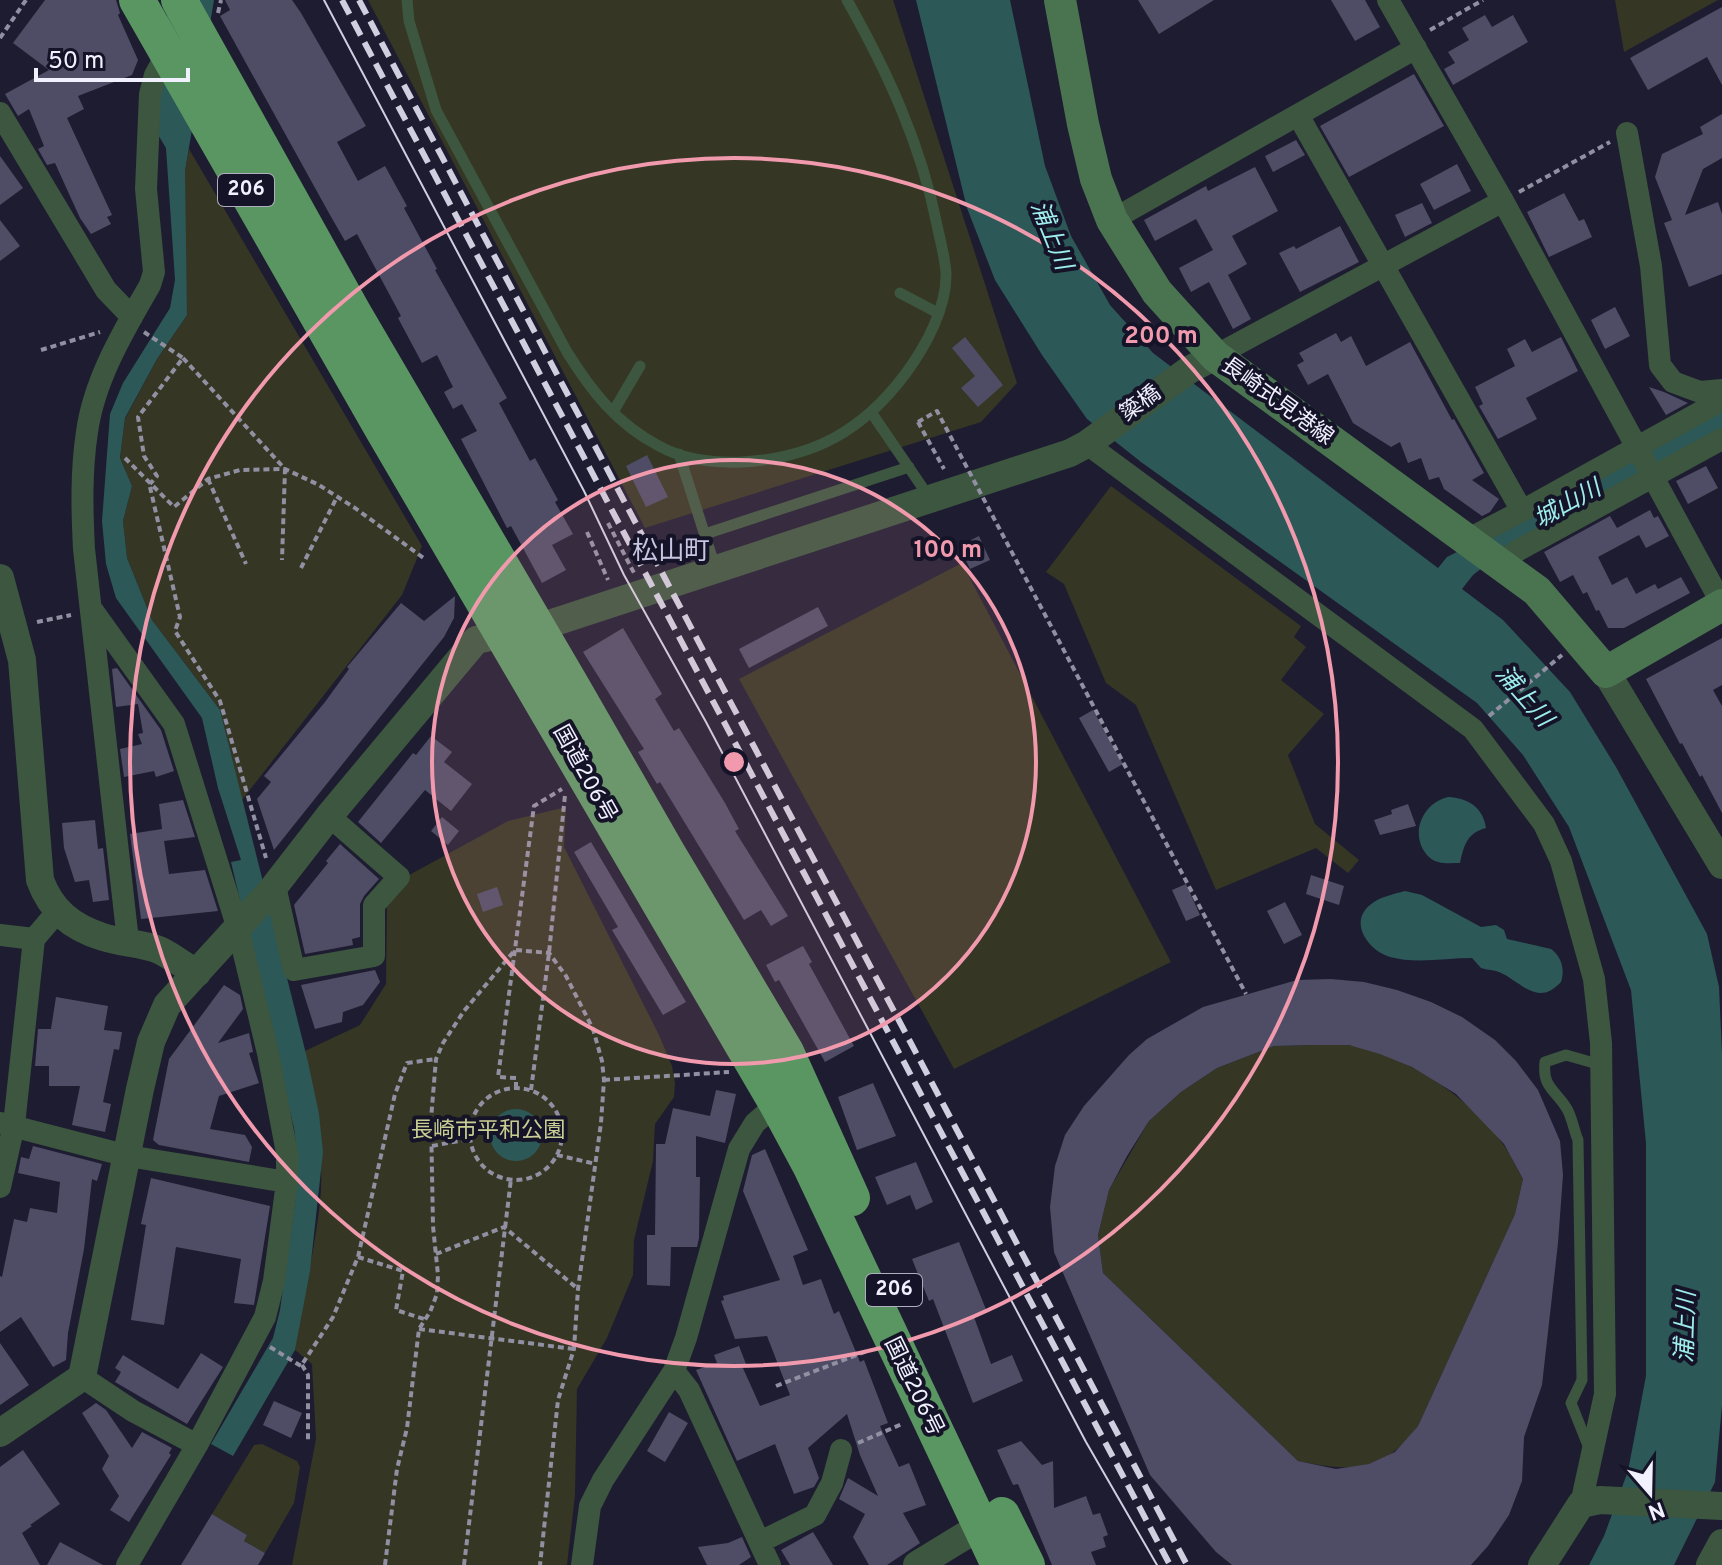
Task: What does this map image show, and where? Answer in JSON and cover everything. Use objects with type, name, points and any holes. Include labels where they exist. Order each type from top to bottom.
[{"type":"highway","name":"国道206号","points":[[137,0],[520,632],[786,1052],[891,1285],[990,1520],[999,1565]]},
{"type":"highway","name":"国道206号","points":[[189,10],[353,312],[520,632],[811,1167],[926,1414],[990,1520],[1027,1565]]},
{"type":"main road","name":"長崎式見港線","points":[[1060,0],[1083,124],[1096,179],[1112,220],[1202,363],[1464,538],[1498,564]]},
{"type":"main road","points":[[1498,564],[1537,591],[1606,672],[1722,604]]},
{"type":"street","points":[[1388,0],[1503,201],[1722,604]]},
{"type":"street","points":[[1112,220],[1416,48]]},
{"type":"street","points":[[128,941],[81,498],[87,431],[106,368],[134,324],[154,272],[146,189],[150,94],[160,66],[170,59]]},
{"type":"street","points":[[0,113],[106,290],[134,324]]},
{"type":"street","points":[[1298,115],[1522,511]]},
{"type":"street","points":[[1627,133],[1651,266],[1660,365],[1673,382],[1700,392],[1722,390]]},
{"type":"street","points":[[1202,363],[1503,201]]},
{"type":"street","name":"簗橋","points":[[82,1377],[151,1042],[167,1005],[240,928],[476,640],[520,632],[1070,453],[1202,363]]},
{"type":"street","points":[[1464,538],[1522,511],[1722,400]]},
{"type":"street","points":[[1498,564],[1722,439]]},
{"type":"street","points":[[1090,441],[1473,729],[1544,824],[1561,861],[1594,979],[1601,1065],[1605,1394],[1592,1455],[1590,1502],[1542,1565]]},
{"type":"street","points":[[2,588],[22,660],[40,880],[47,899],[57,912],[81,928],[104,938],[158,950],[197,973]]},
{"type":"street","points":[[93,611],[174,724],[240,928],[286,1133],[287,1182],[274,1281],[265,1317],[197,1445],[127,1565]]},
{"type":"street","points":[[1606,672],[1722,865]]},
{"type":"street","points":[[273,889],[294,970],[374,956],[374,905],[399,877],[329,816]]},
{"type":"street","points":[[0,1187],[34,939],[57,912]]},
{"type":"street","points":[[0,935],[34,939]]},
{"type":"street","points":[[582,1565],[590,1506],[603,1480],[674,1371],[739,1149],[755,1123],[777,1104]]},
{"type":"street","points":[[7,1124],[128,1156],[287,1182]]},
{"type":"street","points":[[674,1371],[689,1390],[770,1565]]},
{"type":"street","points":[[0,1433],[82,1377],[133,1411],[197,1445]]},
{"type":"street","points":[[760,1542],[815,1515],[832,1483],[841,1450]]},
{"type":"street","points":[[1590,1502],[1715,1506]]},
{"type":"street","points":[[917,1565],[990,1520]]},
{"type":"street","points":[[1710,1565],[1722,1543]]},
{"type":"lane","points":[[407,0],[415,43],[436,110],[590,389],[632,429],[662,448],[695,459],[723,463],[784,458],[812,449],[871,412],[918,356],[938,313],[946,272],[923,170],[899,101],[847,0]]},
{"type":"lane","points":[[900,293],[938,313]]},
{"type":"lane","points":[[613,412],[640,366]]},
{"type":"lane","points":[[871,412],[909,467],[943,495]]},
{"type":"lane","points":[[679,454],[716,570]]},
{"type":"lane","points":[[705,534],[909,467]]},
{"type":"lane","points":[[1592,1455],[1571,1403],[1582,1380],[1578,1140],[1567,1108],[1552,1093],[1544,1074],[1545,1062],[1566,1055],[1601,1065]]},
{"type":"path","points":[[0,38],[26,0]]},
{"type":"path","points":[[1416,48],[1432,27],[1483,0]]},
{"type":"path","points":[[1503,201],[1627,133]]},
{"type":"path","points":[[41,350],[134,324],[183,358],[285,469],[337,497],[420,554]]},
{"type":"path","points":[[149,484],[157,476],[144,456],[138,417],[183,358]]},
{"type":"path","points":[[943,495],[918,422],[937,411],[1246,994]]},
{"type":"path","points":[[125,458],[174,507],[208,479],[240,470],[285,469]]},
{"type":"path","points":[[282,560],[285,469]]},
{"type":"path","points":[[208,479],[246,564]]},
{"type":"path","points":[[149,484],[180,617],[175,631],[220,701],[273,889]]},
{"type":"path","points":[[301,568],[337,497]]},
{"type":"path","points":[[608,523],[636,579]]},
{"type":"path","points":[[587,532],[611,586]]},
{"type":"path","points":[[14,626],[93,611]]},
{"type":"path","points":[[1480,724],[1561,656]]},
{"type":"path","points":[[531,1090],[566,786]]},
{"type":"path","points":[[516,1088],[516,1078],[498,1077],[534,806]]},
{"type":"path","points":[[515,950],[549,953],[566,976],[593,1029],[604,1080],[596,1164],[578,1289],[574,1349],[558,1400],[540,1565]]},
{"type":"path","points":[[385,1565],[419,1329],[437,1294],[431,1093],[436,1059],[464,1011],[515,950]]},
{"type":"path","points":[[302,1365],[333,1317],[358,1257],[395,1094],[407,1063],[436,1059]]},
{"type":"path","points":[[604,1080],[725,1073],[755,1066]]},
{"type":"path","points":[[516,1088],[531,1090],[545,1098],[555,1109],[561,1124],[562,1139],[557,1155],[549,1166],[525,1179],[496,1175],[483,1166],[474,1154],[470,1139],[471,1124],[477,1109],[487,1098],[516,1088]]},
{"type":"path","points":[[432,1146],[470,1139]]},
{"type":"path","points":[[557,1155],[596,1164]]},
{"type":"path","points":[[464,1565],[511,1179]]},
{"type":"path","points":[[436,1254],[504,1227]]},
{"type":"path","points":[[504,1227],[578,1289]]},
{"type":"path","points":[[358,1257],[403,1271],[396,1310],[425,1319]]},
{"type":"path","points":[[419,1329],[574,1349]]},
{"type":"path","points":[[776,1386],[891,1342]]},
{"type":"path","points":[[267,1345],[302,1365],[308,1375],[308,1440]]},
{"type":"path","points":[[841,1450],[926,1414]]},
{"type":"green space","points":[[368,0],[893,0],[1017,383],[981,422],[645,528]]},
{"type":"green space","points":[[1615,0],[1718,0],[1624,52]]},
{"type":"green space","points":[[189,149],[422,546],[402,595],[242,800],[220,710],[152,620],[127,558],[123,521],[132,486],[120,458],[125,419],[157,359],[187,315],[184,221],[185,171]]},
{"type":"green space","points":[[1111,486],[1301,626],[1294,637],[1306,647],[1281,680],[1324,714],[1288,755],[1315,824],[1359,860],[1348,873],[1316,848],[1216,890],[1136,705],[1106,683],[1064,584],[1046,572]]},
{"type":"green space","points":[[962,563],[1171,962],[954,1069],[739,679]]},
{"type":"green space","name":"長崎市平和公園","points":[[566,807],[564,847],[659,1035],[672,1066],[675,1083],[674,1097],[655,1124],[653,1161],[634,1240],[633,1275],[607,1338],[577,1389],[575,1495],[567,1565],[292,1565],[316,1439],[312,1364],[295,1350],[321,1191],[318,1120],[305,1051],[360,1025],[386,984],[387,900],[411,874],[508,821]]},
{"type":"green space","points":[[1343,1044],[1392,1057],[1457,1096],[1492,1130],[1523,1179],[1515,1214],[1418,1426],[1405,1442],[1385,1458],[1361,1466],[1336,1467],[1298,1461],[1103,1273],[1098,1235],[1109,1190],[1149,1121],[1181,1092],[1217,1068],[1274,1046]]},
{"type":"green space","points":[[262,1444],[297,1461],[300,1467],[294,1503],[265,1553],[244,1541],[247,1535],[212,1514],[254,1445]]},
{"type":"water","points":[[169,0],[214,0],[185,171],[187,315],[157,359],[125,418],[120,458],[132,486],[123,521],[127,558],[152,620],[220,710],[308,1062],[323,1152],[310,1271],[295,1350],[233,1456],[211,1444],[273,1338],[280,1310],[296,1196],[294,1128],[231,862],[241,860],[218,788],[202,718],[116,598],[106,564],[102,521],[110,414],[123,383],[170,308],[175,280],[166,148],[154,128]]},
{"type":"water","points":[[916,0],[1010,0],[1045,166],[1071,236],[1110,305],[1153,353],[1438,568],[1447,557],[1722,411],[1722,431],[1510,546],[1473,575],[1462,589],[1503,620],[1570,692],[1616,767],[1707,934],[1719,987],[1722,1054],[1722,1405],[1715,1482],[1674,1565],[1589,1565],[1604,1536],[1628,1471],[1646,1376],[1646,1143],[1631,990],[1569,827],[1523,755],[1477,703],[1141,462],[1087,419],[995,280],[967,208]]},
{"type":"water","points":[[1448,797],[1462,799],[1478,809],[1486,828],[1474,833],[1467,841],[1460,863],[1432,860],[1419,840],[1425,813],[1439,800]]},
{"type":"water","points":[[1405,891],[1422,895],[1481,927],[1496,925],[1504,930],[1507,939],[1551,949],[1562,964],[1561,982],[1544,993],[1537,993],[1499,972],[1481,968],[1472,958],[1410,960],[1382,954],[1364,936],[1361,920],[1370,905]]},
{"type":"water","points":[[516,1109],[535,1116],[542,1135],[535,1154],[516,1161],[497,1154],[490,1135],[497,1116]]},
{"type":"building","points":[[45,0],[116,0],[118,15],[138,60],[132,75],[78,96],[84,109],[67,118],[112,215],[107,217],[111,224],[91,234],[80,218],[55,163],[47,165],[38,149],[44,146],[29,109],[18,116],[5,94],[49,70],[13,43]]},
{"type":"building","points":[[225,0],[292,0],[301,13],[366,126],[337,142],[358,181],[385,166],[407,206],[404,208],[435,270],[507,398],[499,403],[530,461],[535,458],[573,534],[552,545],[566,570],[542,583],[511,526],[507,528],[461,439],[477,431],[462,404],[453,409],[444,392],[453,387],[437,355],[422,363],[357,234],[345,241],[220,16],[230,10]]},
{"type":"building","points":[[1138,0],[1214,0],[1159,34]]},
{"type":"building","points":[[1331,0],[1365,0],[1380,27],[1355,41]]},
{"type":"building","points":[[1722,7],[1722,85],[1707,57],[1648,90],[1630,58]]},
{"type":"building","points":[[1485,15],[1492,27],[1513,15],[1528,42],[1453,85],[1444,69],[1455,63],[1448,52],[1469,40],[1462,28]]},
{"type":"building","points":[[1414,74],[1444,126],[1349,177],[1320,126]]},
{"type":"building","points":[[1722,114],[1722,158],[1703,169],[1685,215],[1718,202],[1722,214],[1722,274],[1689,287],[1664,223],[1672,220],[1655,177],[1662,154],[1703,134],[1700,127]]},
{"type":"building","points":[[1296,140],[1305,155],[1273,172],[1265,156]]},
{"type":"building","points":[[0,156],[23,188],[0,205]]},
{"type":"building","points":[[1457,164],[1471,191],[1434,210],[1420,184]]},
{"type":"building","points":[[1255,167],[1278,211],[1232,236],[1247,264],[1228,275],[1251,319],[1233,329],[1209,282],[1191,292],[1179,268],[1213,250],[1196,219],[1155,241],[1144,220],[1206,186],[1208,191]]},
{"type":"building","points":[[1564,193],[1579,221],[1584,219],[1592,237],[1549,257],[1527,212]]},
{"type":"building","points":[[1422,203],[1432,223],[1405,237],[1395,215]]},
{"type":"building","points":[[0,220],[20,246],[0,261]]},
{"type":"building","points":[[1340,226],[1359,262],[1300,292],[1279,253],[1294,246],[1296,249]]},
{"type":"building","points":[[1615,307],[1630,336],[1605,349],[1591,320]]},
{"type":"building","points":[[1336,333],[1341,342],[1351,336],[1366,366],[1410,342],[1484,473],[1472,480],[1499,499],[1490,512],[1482,516],[1444,489],[1439,477],[1429,480],[1421,458],[1408,463],[1400,442],[1391,447],[1353,423],[1328,374],[1308,385],[1297,365],[1304,361],[1299,353]]},
{"type":"building","points":[[965,337],[1003,385],[978,407],[961,388],[975,376],[952,348]]},
{"type":"building","points":[[1561,337],[1578,371],[1526,398],[1537,419],[1498,439],[1479,406],[1483,404],[1475,387],[1515,366],[1507,349],[1525,339],[1532,352]]},
{"type":"building","points":[[1649,387],[1664,392],[1688,403],[1666,415]]},
{"type":"building","points":[[647,455],[668,497],[646,507],[626,466]]},
{"type":"building","points":[[1706,466],[1718,488],[1688,504],[1676,481]]},
{"type":"building","points":[[1650,510],[1654,518],[1658,516],[1669,536],[1646,548],[1639,535],[1598,557],[1612,585],[1627,577],[1636,594],[1655,584],[1658,589],[1681,577],[1690,593],[1624,628],[1608,628],[1599,610],[1596,611],[1587,592],[1583,594],[1573,575],[1560,582],[1544,552],[1610,516],[1617,528]]},
{"type":"building","points":[[979,536],[990,560],[970,569],[959,546]]},
{"type":"building","points":[[455,596],[454,618],[444,637],[274,850],[257,799],[271,782],[264,776],[325,702],[349,669],[347,667],[401,603],[424,621]]},
{"type":"building","points":[[818,607],[828,626],[749,668],[739,649]]},
{"type":"building","points":[[623,628],[662,694],[655,699],[674,731],[679,728],[725,803],[739,829],[735,831],[788,916],[771,926],[761,910],[744,920],[660,782],[657,784],[638,752],[644,749],[583,652]]},
{"type":"building","points":[[1722,638],[1722,685],[1713,690],[1722,706],[1722,813],[1702,775],[1700,777],[1680,744],[1646,679]]},
{"type":"building","points":[[117,668],[161,730],[174,771],[156,777],[154,771],[124,777],[120,749],[142,744],[138,734],[143,733],[138,704],[116,707],[112,669]]},
{"type":"building","points":[[1093,710],[1123,764],[1109,772],[1079,718]]},
{"type":"building","points":[[431,736],[452,752],[444,762],[472,784],[451,811],[425,790],[381,843],[358,822],[413,753],[416,755]]},
{"type":"building","points":[[183,800],[195,837],[164,841],[169,874],[205,870],[218,911],[141,919],[130,834],[162,829],[159,804]]},
{"type":"building","points":[[1408,804],[1416,826],[1380,835],[1374,820]]},
{"type":"building","points":[[442,817],[459,831],[448,845],[431,831]]},
{"type":"building","points":[[95,820],[98,849],[103,848],[109,900],[93,902],[89,880],[75,882],[64,848],[62,823]]},
{"type":"building","points":[[591,842],[686,1002],[663,1015],[612,930],[618,927],[574,852]]},
{"type":"building","points":[[340,844],[379,879],[360,904],[360,937],[352,939],[353,945],[305,954],[294,905]]},
{"type":"building","points":[[1311,875],[1344,886],[1339,905],[1306,894]]},
{"type":"building","points":[[1186,884],[1200,915],[1186,921],[1172,890]]},
{"type":"building","points":[[497,887],[503,905],[483,912],[477,894]]},
{"type":"building","points":[[1285,902],[1302,935],[1284,944],[1267,911]]},
{"type":"building","points":[[803,946],[812,962],[809,964],[854,1046],[825,1062],[779,980],[775,982],[766,965]]},
{"type":"building","points":[[375,970],[380,982],[363,1005],[343,1012],[342,1022],[315,1029],[301,985]]},
{"type":"building","points":[[1297,980],[1364,982],[1431,1002],[1462,1017],[1495,1040],[1516,1061],[1538,1090],[1560,1141],[1563,1175],[1558,1243],[1542,1385],[1524,1437],[1522,1481],[1509,1515],[1471,1565],[1232,1565],[1216,1552],[1150,1475],[1054,1252],[1050,1207],[1055,1166],[1065,1135],[1084,1106],[1129,1055],[1147,1039],[1203,1007]],"holes":[[[1349,1045],[1412,1067],[1456,1094],[1504,1144],[1523,1179],[1515,1214],[1418,1426],[1395,1452],[1369,1464],[1336,1469],[1298,1461],[1103,1273],[1098,1235],[1109,1190],[1127,1156],[1149,1121],[1181,1092],[1217,1068],[1274,1046]]]},
{"type":"building","points":[[224,985],[240,995],[243,1009],[218,1043],[249,1033],[253,1052],[249,1053],[259,1083],[219,1096],[210,1129],[245,1135],[252,1147],[249,1162],[159,1145],[153,1140],[169,1059]]},
{"type":"building","points":[[56,997],[108,1006],[104,1030],[122,1032],[119,1050],[114,1049],[103,1102],[111,1104],[105,1132],[72,1125],[80,1086],[49,1086],[49,1066],[35,1066],[38,1029],[51,1029]]},
{"type":"building","points":[[873,1083],[896,1136],[857,1150],[838,1097]]},
{"type":"building","points":[[716,1090],[736,1094],[725,1143],[696,1136],[696,1177],[700,1177],[697,1247],[671,1247],[670,1286],[647,1285],[647,1235],[655,1235],[656,1144],[665,1144],[673,1108],[710,1116]]},
{"type":"building","points":[[33,1146],[102,1164],[97,1181],[92,1179],[66,1360],[53,1367],[21,1317],[0,1332],[0,1276],[14,1219],[27,1222],[30,1208],[57,1213],[60,1182],[18,1173],[21,1157],[29,1159]]},
{"type":"building","points":[[765,1149],[808,1250],[793,1256],[803,1285],[821,1279],[834,1314],[839,1311],[860,1362],[864,1360],[888,1423],[880,1426],[899,1467],[909,1463],[926,1505],[903,1513],[920,1543],[887,1565],[869,1565],[853,1537],[865,1514],[839,1499],[848,1478],[878,1496],[847,1414],[808,1448],[819,1478],[814,1487],[794,1494],[775,1444],[737,1461],[696,1370],[717,1363],[714,1355],[739,1346],[746,1364],[742,1366],[760,1406],[790,1395],[767,1336],[735,1339],[721,1301],[724,1300],[723,1296],[780,1280],[743,1191],[752,1155]]},
{"type":"building","points":[[916,1162],[933,1202],[916,1210],[910,1195],[887,1205],[875,1177]]},
{"type":"building","points":[[151,1178],[270,1206],[254,1305],[234,1303],[241,1259],[176,1247],[164,1325],[131,1320],[146,1225],[141,1224]]},
{"type":"building","points":[[959,1242],[987,1312],[974,1317],[991,1364],[1012,1355],[1023,1381],[973,1403],[933,1299],[929,1301],[912,1259]]},
{"type":"building","points":[[0,1343],[29,1385],[0,1405]]},
{"type":"building","points":[[201,1353],[223,1367],[187,1424],[115,1382],[121,1372],[115,1368],[123,1355],[178,1389]]},
{"type":"building","points":[[274,1401],[302,1413],[291,1438],[263,1425]]},
{"type":"building","points":[[96,1403],[106,1410],[132,1448],[142,1432],[172,1448],[171,1455],[129,1522],[110,1510],[119,1496],[102,1469],[109,1456],[82,1413]]},
{"type":"building","points":[[669,1412],[688,1423],[665,1462],[647,1451]]},
{"type":"building","points":[[1021,1441],[1042,1465],[1053,1461],[1054,1508],[1086,1496],[1093,1515],[1100,1513],[1108,1535],[1103,1537],[1106,1547],[1091,1552],[1096,1565],[1052,1565],[1018,1484],[1013,1485],[997,1450]]},
{"type":"building","points":[[23,1450],[60,1504],[22,1533],[40,1565],[0,1565],[0,1467]]},
{"type":"building","points":[[212,1514],[247,1535],[244,1541],[265,1553],[258,1565],[181,1565]]},
{"type":"building","points":[[813,1532],[833,1565],[790,1565],[781,1550]]},
{"type":"building","points":[[742,1537],[751,1557],[739,1565],[707,1565],[698,1547],[728,1543]]},
{"type":"building","points":[[60,1542],[103,1565],[47,1565]]},
{"type":"tram line","points":[[324,0],[584,491],[624,575],[706,722],[1086,1442],[1157,1565]]},
{"type":"railway","points":[[342,0],[1170,1565]]},
{"type":"railway","points":[[359,0],[1187,1565]]},
{"type":"district","name":"松山町","points":[[671,552]]},
{"type":"water label","name":"浦上川","points":[[1050,236]]},
{"type":"water label","name":"城山川","points":[[1568,505]]},
{"type":"water label","name":"浦上川","points":[[1523,697]]},
{"type":"water label","name":"浦上川","points":[[1687,1327]]}]
